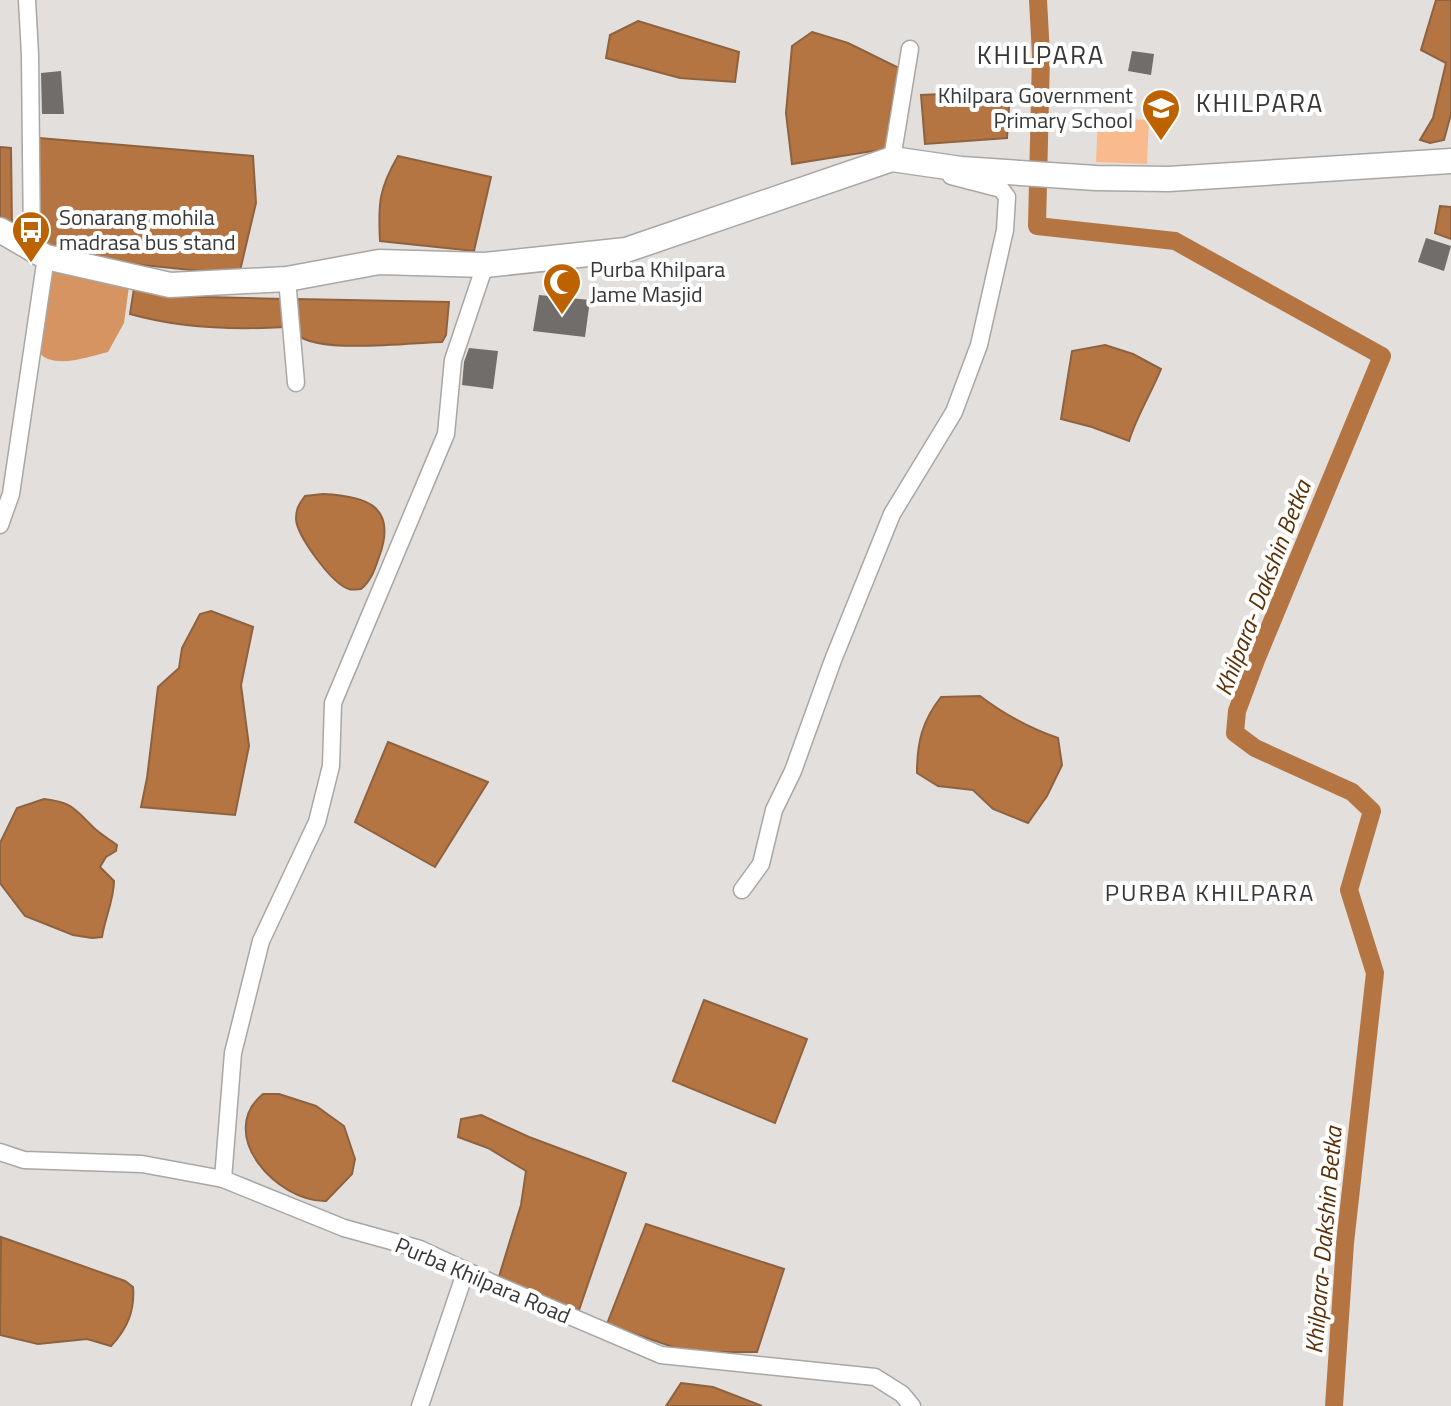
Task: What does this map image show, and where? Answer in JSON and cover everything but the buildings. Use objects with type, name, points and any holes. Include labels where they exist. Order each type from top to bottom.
[{"type":"street","points":[[0,525],[11,494],[39,252],[27,0]]},
{"type":"street","points":[[892,159],[910,49]]},
{"type":"street","points":[[0,230],[39,252],[170,285],[287,279],[379,262],[485,265],[626,250],[892,159],[949,168],[1052,176],[1169,179],[1451,161]]},
{"type":"street","points":[[742,890],[761,864],[774,810],[793,771],[833,660],[892,514],[954,412],[979,345],[1005,230],[1007,197],[1001,189],[951,176],[949,168]]},
{"type":"street","points":[[223,1179],[233,1053],[261,941],[317,822],[331,766],[333,703],[446,434],[453,360],[485,265]]},
{"type":"street","points":[[287,279],[296,383]]},
{"type":"street","name":"Purba Khilpara Road","points":[[0,1152],[24,1160],[142,1164],[223,1179],[344,1228],[420,1249],[661,1355],[875,1377],[902,1394],[912,1406]]},
{"type":"street","points":[[420,1406],[466,1270]]},
{"type":"shaded area","points":[[1436,0],[1451,0],[1451,114],[1444,140],[1430,143],[1420,140],[1433,118],[1446,63],[1421,50]]},
{"type":"shaded area","points":[[638,21],[739,52],[735,82],[680,78],[606,58],[610,35]]},
{"type":"shaded area","points":[[812,32],[848,43],[901,69],[891,108],[886,149],[792,164],[786,113],[792,46]]},
{"type":"shaded area","points":[[1010,91],[1007,138],[925,144],[921,95]]},
{"type":"shaded area","points":[[1098,117],[1149,120],[1147,164],[1096,162]]},
{"type":"shaded area","points":[[39,138],[253,156],[256,203],[239,275],[133,264],[39,244]]},
{"type":"shaded area","points":[[0,147],[11,148],[12,227],[0,219]]},
{"type":"shaded area","points":[[398,156],[491,177],[474,251],[380,241],[381,197]]},
{"type":"shaded area","points":[[1440,206],[1451,207],[1451,239],[1435,233]]},
{"type":"shaded area","points":[[49,270],[129,286],[124,323],[108,352],[62,361],[38,352]]},
{"type":"shaded area","points":[[134,288],[165,296],[283,299],[285,327],[207,327],[130,314]]},
{"type":"shaded area","points":[[296,299],[449,302],[446,335],[442,342],[363,346],[319,343],[303,339],[295,331]]},
{"type":"shaded area","points":[[1105,345],[1133,354],[1161,369],[1129,441],[1061,419],[1072,351]]},
{"type":"shaded area","points":[[323,494],[365,501],[381,515],[384,540],[372,574],[361,589],[349,589],[334,578],[309,547],[298,527],[297,512],[305,496]]},
{"type":"shaded area","points":[[211,611],[253,627],[241,685],[249,746],[235,815],[141,807],[158,687],[179,668],[182,648],[200,614]]},
{"type":"shaded area","points":[[980,696],[1018,720],[1058,738],[1062,765],[1047,796],[1028,823],[993,809],[973,790],[938,786],[917,773],[922,733],[941,697]]},
{"type":"shaded area","points":[[388,742],[488,782],[435,867],[355,822]]},
{"type":"shaded area","points":[[44,799],[71,807],[117,845],[116,851],[106,857],[100,867],[114,881],[102,937],[73,935],[25,916],[0,883],[0,843],[17,808]]},
{"type":"shaded area","points":[[704,1000],[807,1039],[775,1123],[673,1081]]},
{"type":"shaded area","points":[[263,1094],[279,1094],[316,1106],[344,1126],[355,1159],[352,1174],[326,1201],[307,1198],[289,1190],[258,1163],[249,1146],[246,1128],[250,1110]]},
{"type":"shaded area","points":[[481,1115],[529,1137],[626,1173],[579,1310],[497,1283],[521,1205],[526,1171],[488,1148],[458,1137],[461,1119]]},
{"type":"shaded area","points":[[646,1224],[784,1269],[757,1352],[687,1352],[607,1324]]},
{"type":"shaded area","points":[[1,1237],[125,1281],[133,1287],[129,1319],[111,1346],[87,1339],[38,1344],[0,1335]]},
{"type":"shaded area","points":[[681,1383],[713,1387],[762,1406],[666,1406]]},
{"type":"waterway","name":"Khilpara- Dakshin Betka","points":[[1038,0],[1041,55],[1037,226],[1175,241],[1382,356],[1256,660],[1237,711],[1235,733],[1255,748],[1352,792],[1372,811],[1349,890],[1375,973],[1345,1243],[1334,1406]]},
{"type":"place","name":"Khilpara Government Primary School","points":[[1161,142]]},
{"type":"place","name":"Sonarang mohila madrasa bus stand","points":[[31,264]]},
{"type":"place","name":"Purba Khilpara Jame Masjid","points":[[562,316]]},
{"type":"district","name":"KHILPARA","points":[[1041,55]]},
{"type":"district","name":"KHILPARA","points":[[1260,103]]},
{"type":"district","name":"PURBA KHILPARA","points":[[1210,893]]}]
